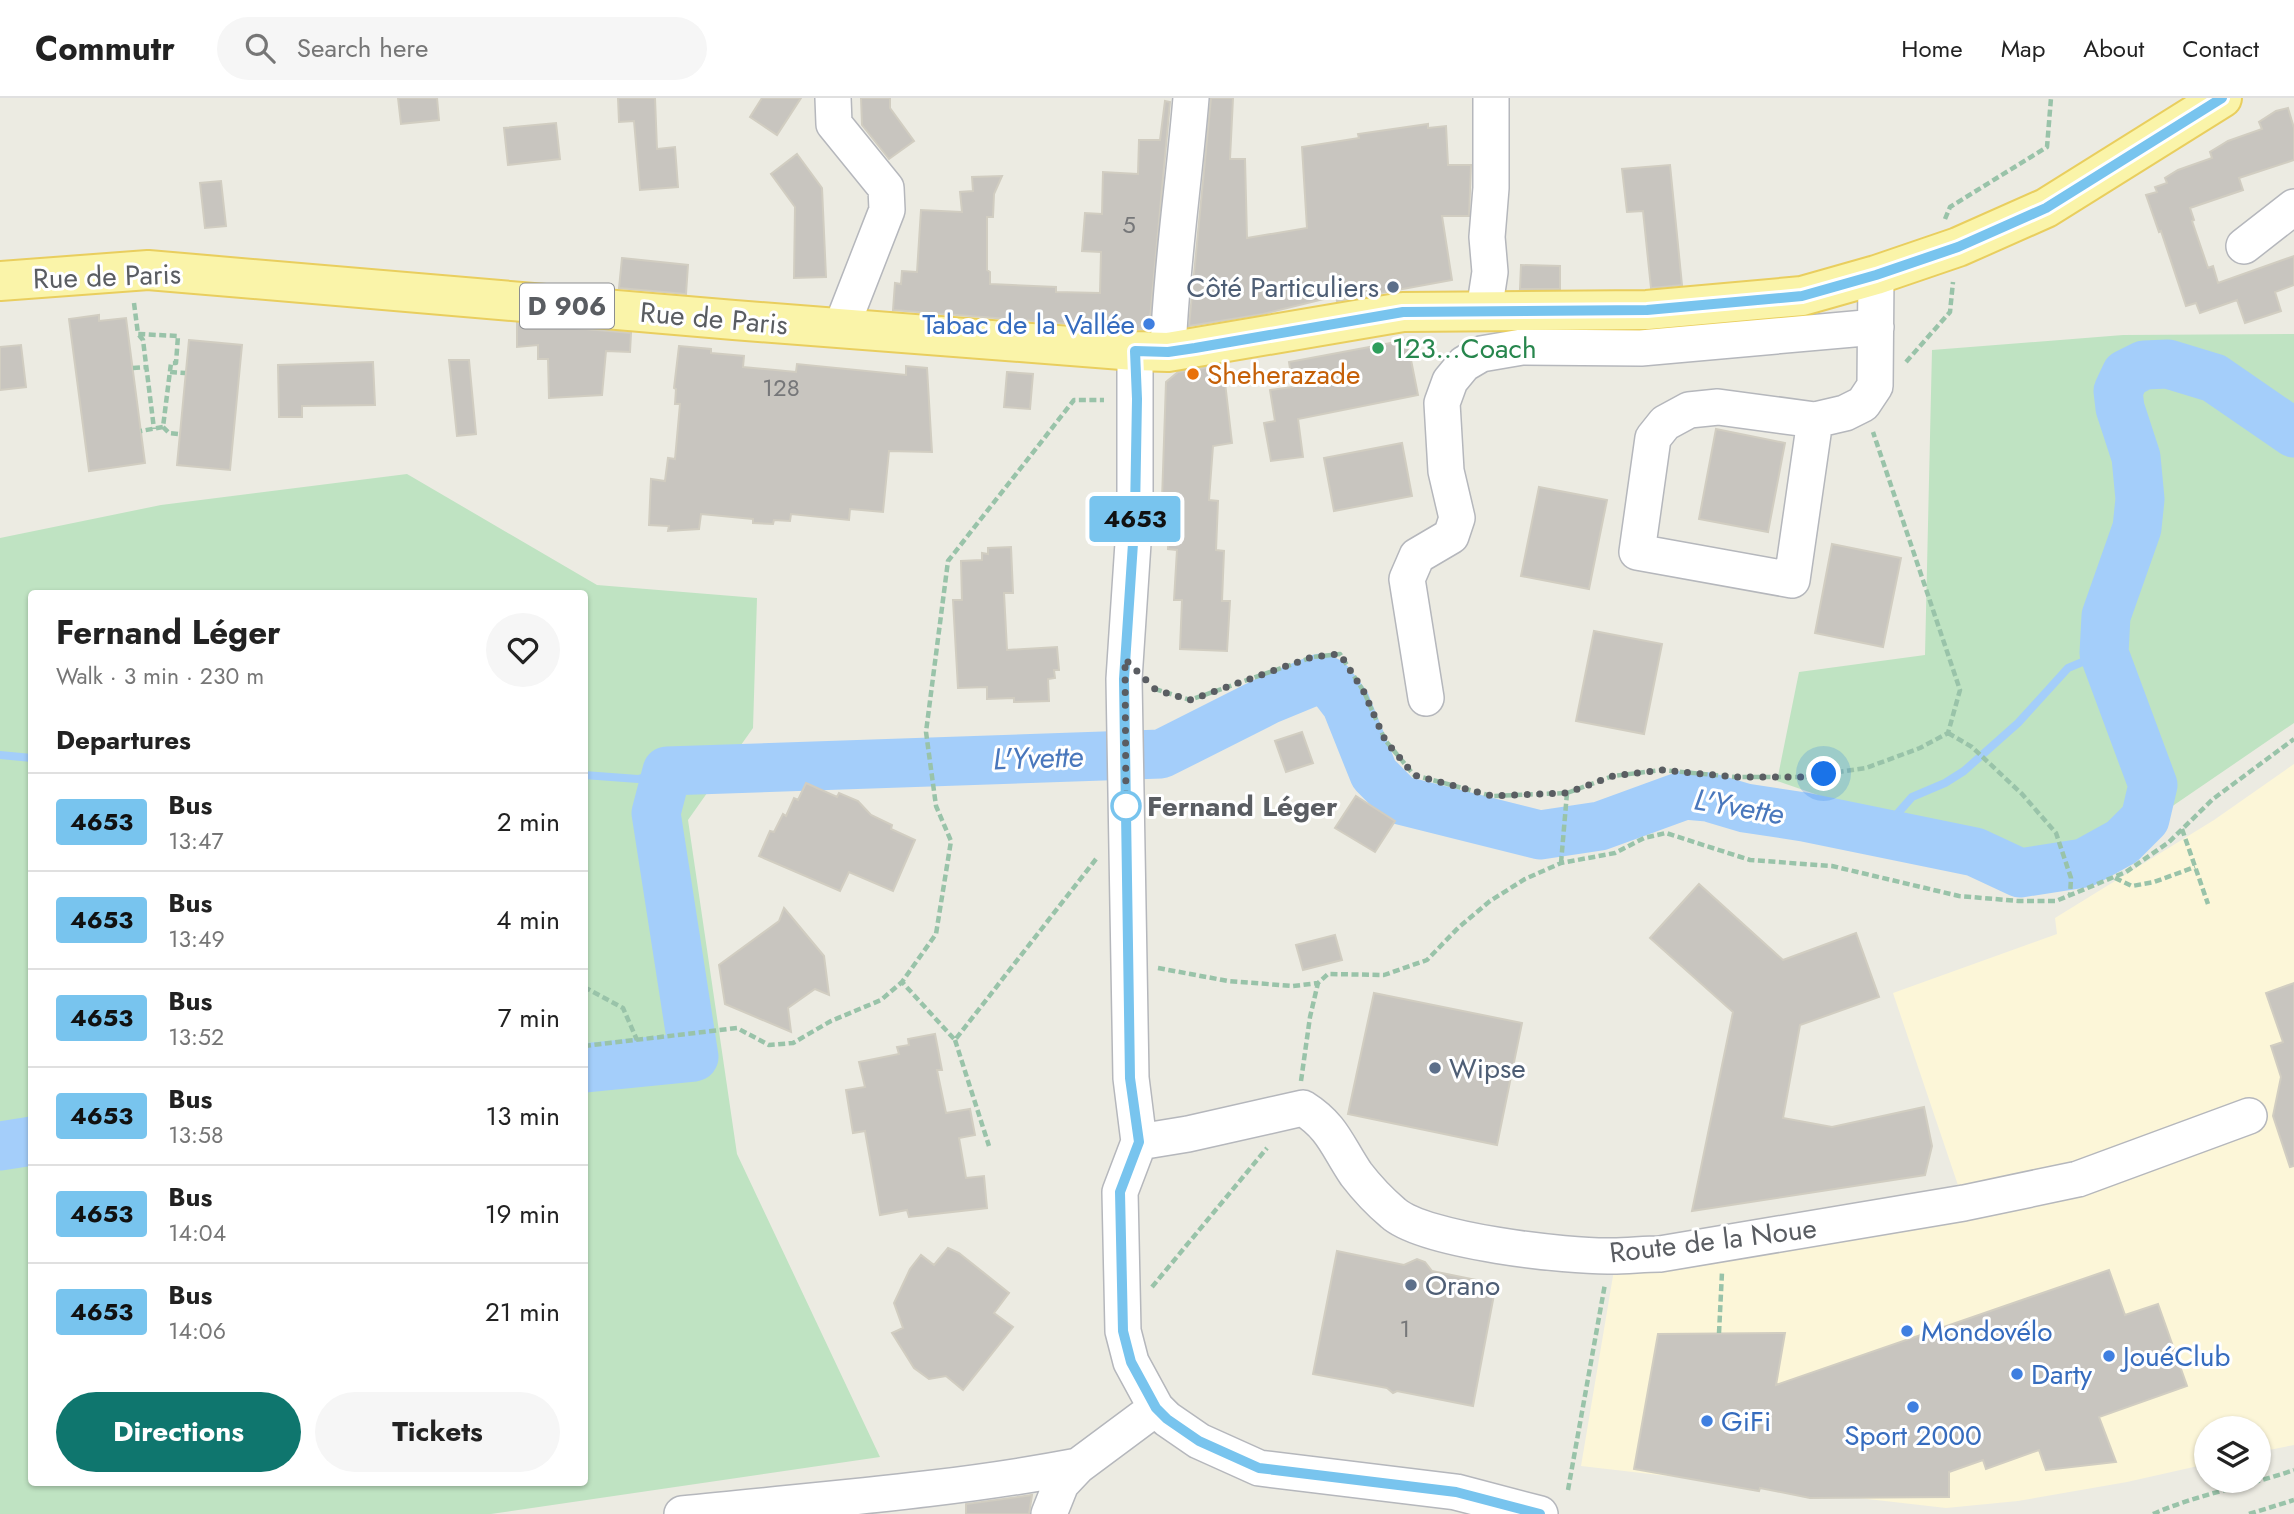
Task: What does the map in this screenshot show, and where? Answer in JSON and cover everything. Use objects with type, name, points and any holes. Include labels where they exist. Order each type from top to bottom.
[{"type":"main road","name":"Rue de Paris","points":[[0,281],[162,271],[841,328],[1152,351],[1403,312],[1647,310],[1802,296],[1876,275],[1958,247],[2046,208],[2222,98]]},
{"type":"street","points":[[833,98],[834,124],[886,188],[887,209],[841,328]]},
{"type":"street","points":[[1191,98],[1183,187],[1173,256],[1152,351],[1137,399],[1135,513],[1125,669],[1130,1078],[1139,1142],[1120,1192],[1123,1331],[1131,1362],[1156,1408],[1199,1441],[1259,1468],[1456,1492],[1540,1514]]},
{"type":"street","points":[[1483,311],[1490,272],[1490,98]]},
{"type":"street","points":[[2244,246],[2294,207]]},
{"type":"street","points":[[1815,420],[1792,580],[1637,552],[1653,438],[1665,422],[1689,411],[1718,407],[1815,420],[1845,413],[1863,404],[1875,386],[1876,275]]},
{"type":"street","points":[[1426,698],[1407,579],[1418,556],[1451,536],[1457,519],[1446,471],[1442,402],[1450,381],[1464,363],[1480,354],[1522,347],[1642,348],[1876,327]]},
{"type":"street","name":"Route de la Noue","points":[[1139,1142],[1303,1108],[1321,1119],[1357,1175],[1395,1215],[1440,1235],[1549,1253],[1610,1256],[1660,1254],[1964,1203],[2078,1179],[2249,1116]]},
{"type":"street","points":[[1049,1514],[1061,1484],[1078,1465],[1156,1408]]},
{"type":"street","points":[[682,1514],[893,1492],[1035,1474],[1078,1465]]},
{"type":"path","points":[[1941,229],[1950,207],[2047,147],[2051,98]]},
{"type":"path","points":[[129,271],[138,334],[143,340],[154,429]]},
{"type":"path","points":[[1901,368],[1950,312],[1953,275]]},
{"type":"path","points":[[138,334],[178,336],[176,363],[171,363],[163,427]]},
{"type":"path","points":[[133,368],[146,367]]},
{"type":"path","points":[[170,372],[185,373]]},
{"type":"path","points":[[588,1046],[737,1028],[769,1045],[793,1043],[831,1021],[881,1000],[902,982],[936,934],[951,841],[936,807],[926,732],[948,561],[1074,400],[1137,399]]},
{"type":"path","points":[[141,431],[163,427]]},
{"type":"path","points":[[163,427],[169,433],[180,434]]},
{"type":"path","points":[[1125,669],[1156,690],[1190,700],[1312,657],[1340,654],[1364,692],[1385,740],[1414,775],[1492,796],[1567,793],[1613,776],[1662,770],[1735,777],[1803,777],[1866,768],[1920,748],[1948,733],[1960,690],[1873,430]]},
{"type":"path","points":[[1948,733],[1972,747],[1991,764],[2056,833],[2071,878],[2070,896]]},
{"type":"path","points":[[1300,1087],[1318,983],[1328,974],[1384,975],[1427,960],[1458,928],[1490,901],[1525,879],[1562,863],[1615,853],[1644,838],[1666,833],[1750,860],[1832,866],[1959,896],[2056,901],[2126,872],[2169,842],[2213,799],[2294,739]]},
{"type":"path","points":[[1562,863],[1567,793]]},
{"type":"path","points":[[955,1040],[1126,803]]},
{"type":"path","points":[[2182,829],[2208,904]]},
{"type":"path","points":[[2114,878],[2132,886],[2154,882],[2195,867]]},
{"type":"path","points":[[1129,965],[1181,971],[1228,981],[1293,986],[1318,983]]},
{"type":"path","points":[[902,982],[955,1040],[989,1146]]},
{"type":"path","points":[[588,989],[623,1008],[638,1040]]},
{"type":"path","points":[[1148,1292],[1280,1132],[1279,1115]]},
{"type":"path","points":[[1719,1333],[1723,1243]]},
{"type":"path","points":[[1568,1490],[1610,1256]]},
{"type":"path","points":[[2153,1514],[2179,1502],[2254,1484],[2294,1470]]},
{"type":"path","points":[[2249,1514],[2294,1500]]},
{"type":"shaded area","points":[[2294,764],[2294,1445],[2271,1450],[2271,1416],[2194,1416],[2194,1467],[2018,1501],[1946,1508],[1581,1466],[1615,1264],[1964,1203],[1893,993],[2057,934],[2055,918],[2214,820]]},
{"type":"green space","points":[[2294,334],[2294,723],[2136,831],[2006,860],[1777,781],[1799,672],[1925,655],[1932,350],[2123,335]]},
{"type":"green space","points":[[407,474],[597,585],[757,598],[753,728],[688,820],[737,1154],[880,1457],[491,1514],[0,1514],[0,538],[161,505]]},
{"type":"building","points":[[398,98],[437,98],[439,120],[401,124]]},
{"type":"building","points":[[618,98],[655,98],[657,149],[675,147],[678,187],[640,190],[634,121],[619,122]]},
{"type":"building","points":[[762,98],[801,98],[777,135],[750,117]]},
{"type":"building","points":[[861,98],[890,98],[890,108],[914,141],[889,159],[862,125]]},
{"type":"building","points":[[1211,98],[1233,98],[1230,159],[1245,159],[1247,238],[1307,228],[1302,147],[1359,138],[1358,134],[1428,124],[1428,128],[1446,126],[1448,165],[1471,165],[1469,216],[1442,216],[1452,280],[1337,301],[1336,296],[1263,314],[1189,326]]},
{"type":"building","points":[[1165,101],[1170,102],[1149,330],[893,310],[895,283],[901,284],[902,271],[917,272],[921,210],[962,212],[960,192],[973,191],[972,177],[1002,176],[994,194],[993,217],[987,217],[987,270],[990,272],[990,284],[1056,287],[1056,292],[1100,293],[1101,252],[1082,251],[1085,213],[1102,214],[1103,172],[1138,174],[1139,140],[1160,140]]},
{"type":"building","points":[[2288,108],[2294,128],[2294,160],[2239,178],[2243,190],[2190,208],[2208,268],[2213,266],[2218,283],[2294,256],[2294,285],[2275,292],[2281,311],[2245,323],[2237,300],[2200,313],[2196,303],[2186,306],[2146,195],[2157,192],[2155,187],[2167,183],[2165,178],[2178,170],[2212,158],[2210,152],[2228,141],[2262,129],[2259,122],[2276,111]]},
{"type":"building","points":[[556,123],[560,159],[508,165],[504,128]]},
{"type":"building","points":[[797,154],[822,188],[826,277],[794,278],[795,207],[771,174]]},
{"type":"building","points":[[1670,165],[1682,285],[1651,288],[1643,211],[1627,212],[1622,169]]},
{"type":"building","points":[[221,181],[226,226],[205,228],[200,183]]},
{"type":"building","points":[[622,258],[688,265],[686,294],[619,288]]},
{"type":"building","points":[[1521,265],[1560,266],[1560,289],[1520,289]]},
{"type":"building","points":[[99,315],[99,321],[126,318],[145,463],[89,471],[69,319]]},
{"type":"building","points":[[517,323],[631,333],[630,352],[606,351],[602,395],[549,398],[548,359],[538,359],[538,345],[517,347]]},
{"type":"building","points":[[189,340],[242,345],[230,470],[177,465]]},
{"type":"building","points":[[1407,340],[1418,395],[1298,419],[1303,457],[1271,461],[1264,423],[1275,421],[1270,390],[1293,387],[1289,362]]},
{"type":"building","points":[[21,345],[26,387],[0,390],[0,347]]},
{"type":"building","points":[[679,346],[744,356],[743,367],[796,372],[797,364],[906,375],[906,366],[927,368],[932,452],[889,451],[883,512],[850,509],[849,520],[791,514],[790,521],[774,520],[773,524],[753,523],[753,519],[701,514],[699,529],[668,531],[669,526],[649,525],[651,479],[665,481],[668,458],[675,459],[680,404],[675,404],[674,388]]},
{"type":"building","points":[[449,360],[469,360],[476,434],[457,436]]},
{"type":"building","points":[[373,362],[375,405],[302,406],[302,417],[279,417],[278,365]]},
{"type":"building","points":[[1223,365],[1232,443],[1213,446],[1209,500],[1218,501],[1216,550],[1224,551],[1222,601],[1230,601],[1227,651],[1180,649],[1182,600],[1174,600],[1177,550],[1168,549],[1170,500],[1162,500],[1166,382],[1178,372]]},
{"type":"building","points":[[1007,372],[1033,374],[1030,409],[1004,407]]},
{"type":"building","points":[[1716,429],[1785,443],[1768,532],[1699,519]]},
{"type":"building","points":[[1402,443],[1412,496],[1334,511],[1324,458]]},
{"type":"building","points":[[1539,487],[1607,500],[1589,589],[1521,576]]},
{"type":"building","points":[[1832,544],[1901,558],[1883,647],[1815,633]]},
{"type":"building","points":[[1011,547],[1013,593],[1004,593],[1007,650],[1057,647],[1059,670],[1054,670],[1055,678],[1048,679],[1049,701],[1014,702],[1014,698],[987,699],[987,687],[958,688],[953,600],[962,600],[961,561],[982,560],[982,553],[988,554],[988,548]]},
{"type":"building","points":[[1594,631],[1662,644],[1644,734],[1576,721]]},
{"type":"building","points":[[1302,732],[1313,763],[1286,772],[1275,741]]},
{"type":"building","points":[[806,783],[837,797],[839,793],[858,801],[871,815],[892,825],[891,829],[915,840],[893,891],[849,872],[840,891],[759,856],[770,831],[774,832],[783,814],[786,816],[794,798],[798,800]]},
{"type":"building","points":[[1356,796],[1395,821],[1375,852],[1335,828]]},
{"type":"building","points":[[1699,884],[1783,960],[1856,933],[1879,997],[1800,1025],[1783,1118],[1832,1127],[1924,1107],[1932,1146],[1925,1175],[1692,1211],[1733,1012],[1650,938]]},
{"type":"building","points":[[784,908],[824,956],[829,995],[815,989],[788,1008],[791,1032],[725,1004],[719,965],[779,921]]},
{"type":"building","points":[[1335,935],[1342,960],[1303,970],[1296,945]]},
{"type":"building","points":[[2294,983],[2294,1166],[2290,1167],[2273,1116],[2281,1077],[2271,1046],[2283,1042],[2266,993]]},
{"type":"building","name":"Wipse","points":[[1374,993],[1522,1023],[1497,1145],[1348,1114]]},
{"type":"building","points":[[935,1034],[942,1070],[937,1070],[946,1113],[970,1109],[975,1135],[959,1138],[966,1178],[984,1176],[987,1208],[909,1217],[907,1210],[880,1215],[865,1131],[853,1133],[846,1090],[865,1087],[859,1062],[899,1054],[897,1047],[909,1045],[908,1039]]},
{"type":"building","points":[[948,1248],[959,1253],[1009,1293],[994,1313],[1013,1327],[963,1390],[946,1376],[929,1379],[914,1368],[892,1333],[903,1328],[894,1303],[910,1269],[921,1255],[934,1265]]},
{"type":"building","points":[[1337,1251],[1404,1265],[1417,1259],[1425,1262],[1432,1271],[1496,1284],[1473,1406],[1397,1391],[1393,1393],[1387,1388],[1313,1374]]},
{"type":"building","points":[[2109,1270],[2125,1315],[2158,1304],[2187,1386],[2099,1417],[2116,1462],[2046,1470],[2039,1450],[1986,1469],[1983,1460],[1949,1472],[1949,1497],[1810,1498],[1634,1469],[1658,1334],[1785,1333],[1776,1385]]},
{"type":"building","points":[[1032,1495],[1029,1514],[966,1514],[966,1504]]},
{"type":"waterway","name":"L'Yvette","points":[[588,1068],[694,1057],[656,813],[667,771],[1161,754],[1270,699],[1321,678],[1329,682],[1346,704],[1374,774],[1400,800],[1540,835],[1600,826],[1685,795],[1708,797],[1745,808],[1804,817],[1975,852],[2020,873],[2084,863],[2122,842],[2145,819],[2153,785],[2104,653],[2106,616],[2137,528],[2140,499],[2136,457],[2120,408],[2118,391],[2126,374],[2144,365],[2168,364],[2214,378],[2294,433]]},
{"type":"waterway","points":[[1891,834],[1898,813],[1912,797],[1945,783],[1964,771],[2018,723],[2068,668],[2104,653]]},
{"type":"waterway","name":"L'Yvette","points":[[0,755],[28,758]]},
{"type":"waterway","name":"L'Yvette","points":[[588,775],[638,779],[667,771]]},
{"type":"waterway","name":"L'Yvette","points":[[0,1146],[28,1142]]},
{"type":"bus line","name":"4653","points":[[1540,1514],[1456,1492],[1259,1468],[1199,1441],[1167,1419],[1156,1408],[1131,1362],[1123,1331],[1120,1192],[1139,1142],[1130,1078],[1124,679],[1135,513],[1135,351],[1168,352],[1403,312],[1647,310],[1802,296],[1876,275],[1958,247],[2046,208],[2222,98]]},
{"type":"place","name":"Côté Particuliers","points":[[1393,287]]},
{"type":"place","name":"Tabac de la Vallée","points":[[1149,324]]},
{"type":"place","name":"123...Coach","points":[[1378,348]]},
{"type":"place","name":"Sheherazade","points":[[1193,374]]},
{"type":"place","name":"Fernand Léger","points":[[1126,806]]},
{"type":"place","name":"Wipse","points":[[1435,1068]]},
{"type":"place","name":"Orano","points":[[1411,1285]]},
{"type":"place","name":"Mondovélo","points":[[1907,1331]]},
{"type":"place","name":"JouéClub","points":[[2109,1356]]},
{"type":"place","name":"Darty","points":[[2017,1374]]},
{"type":"place","name":"Sport 2000","points":[[1913,1407]]},
{"type":"place","name":"GiFi","points":[[1707,1421]]},
{"type":"route","points":[[1126,806],[1125,659],[1156,690],[1190,700],[1312,657],[1340,654],[1364,692],[1385,740],[1414,775],[1492,796],[1567,793],[1613,776],[1662,770],[1735,777],[1803,777],[1824,774]]}]
